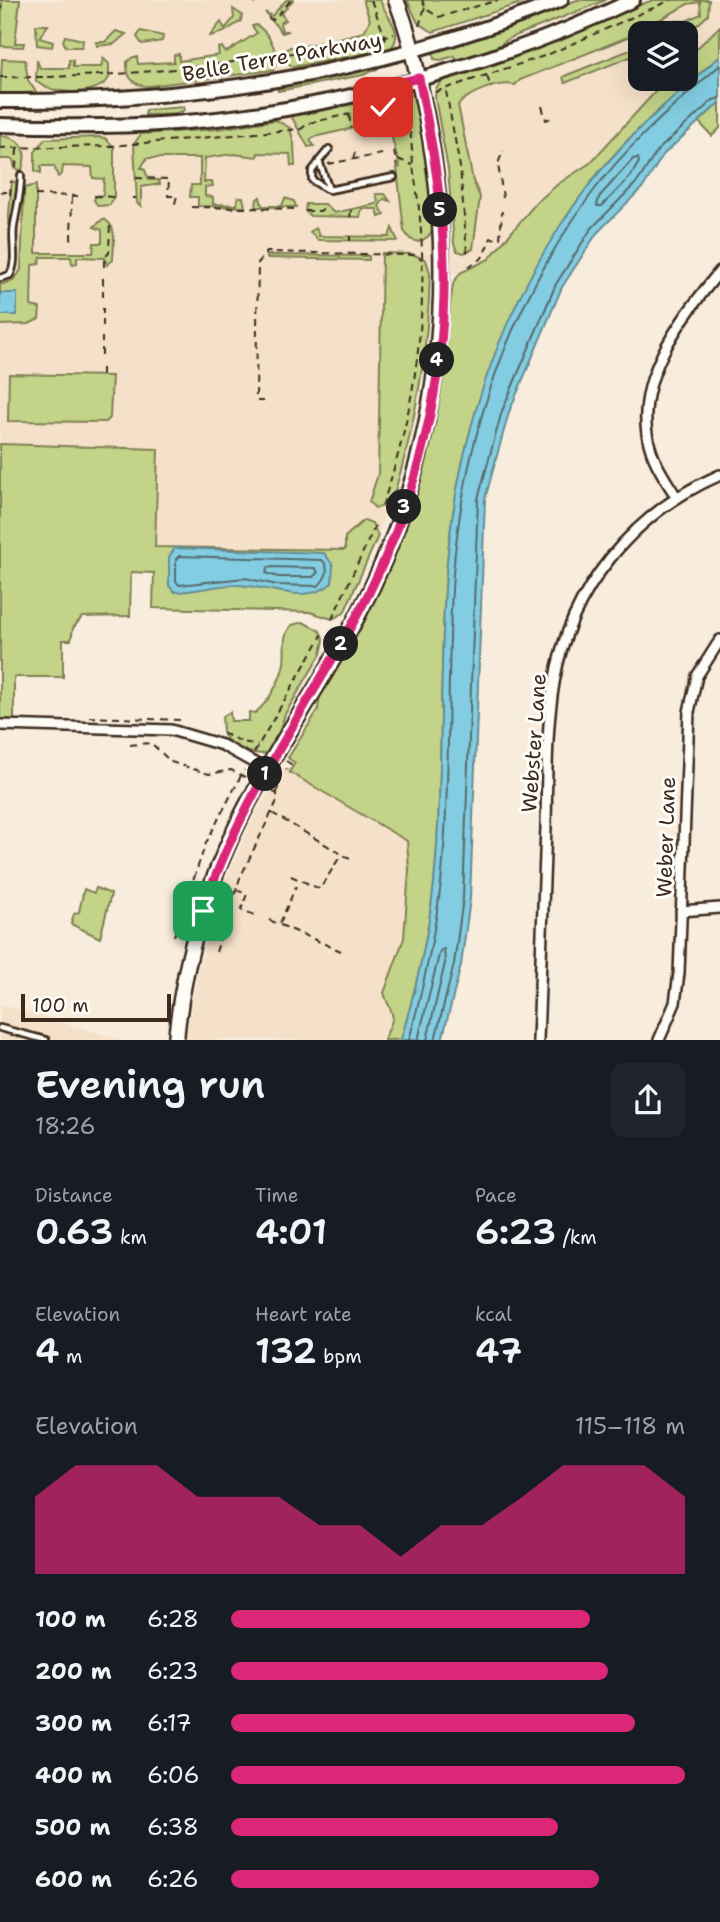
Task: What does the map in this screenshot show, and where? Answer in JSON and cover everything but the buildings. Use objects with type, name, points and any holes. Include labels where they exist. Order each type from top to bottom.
[{"type":"main road","points":[[176,1040],[189,961],[208,893],[232,834],[369,592],[398,525],[424,436],[439,346],[443,250],[436,167],[413,52],[396,0]]},
{"type":"main road","name":"Belle Terre Parkway","points":[[0,101],[102,100],[208,92],[285,80],[413,52],[561,0]]},
{"type":"main road","points":[[0,125],[176,123],[247,113],[419,78],[541,38],[633,0]]},
{"type":"street","points":[[677,498],[651,451],[646,426],[647,398],[656,370],[672,340],[720,271]]},
{"type":"street","name":"Webster Lane","points":[[538,1040],[549,730],[556,668],[575,615],[605,564],[634,531],[677,498],[720,475]]},
{"type":"street","name":"Weber Lane","points":[[659,1040],[676,996],[689,712],[697,676],[720,640]]},
{"type":"street","points":[[0,725],[171,730],[222,745],[267,770]]},
{"type":"street","points":[[681,911],[720,908]]},
{"type":"lane","points":[[329,149],[312,171],[312,180],[326,189],[337,190],[394,177]]},
{"type":"lane","points":[[319,161],[326,189]]},
{"type":"lane","points":[[0,278],[10,275],[13,267],[14,225],[20,207],[21,175]]},
{"type":"lane","points":[[0,1028],[46,1040]]},
{"type":"path","points":[[0,37],[1,0]]},
{"type":"path","points":[[252,0],[255,4]]},
{"type":"path","points":[[268,18],[273,20],[291,0]]},
{"type":"path","points":[[372,0],[391,57]]},
{"type":"path","points":[[422,0],[425,7],[439,17],[499,0]]},
{"type":"path","points":[[435,92],[487,76],[597,35],[671,0]]},
{"type":"path","points":[[420,26],[425,7]]},
{"type":"path","points":[[0,77],[109,77],[182,71],[276,58],[397,33]]},
{"type":"path","points":[[487,76],[491,88]]},
{"type":"path","points":[[446,89],[461,175],[467,253]]},
{"type":"path","points":[[399,108],[396,102],[415,96]]},
{"type":"path","points":[[0,148],[104,147],[277,129],[289,131],[386,106],[399,108],[407,113],[420,197],[423,258],[420,328],[412,392],[381,509]]},
{"type":"path","points":[[541,106],[545,120],[551,118]]},
{"type":"path","points":[[349,114],[351,128]]},
{"type":"path","points":[[103,125],[104,147]]},
{"type":"path","points":[[16,169],[17,148]]},
{"type":"path","points":[[353,160],[356,149]]},
{"type":"path","points":[[394,151],[397,167]]},
{"type":"path","points":[[503,151],[498,164],[503,198]]},
{"type":"path","points":[[327,164],[338,166],[387,153]]},
{"type":"path","points":[[397,159],[414,165]]},
{"type":"path","points":[[136,178],[169,179],[168,196],[177,196],[174,207]]},
{"type":"path","points":[[146,179],[146,184]]},
{"type":"path","points":[[161,179],[161,185]]},
{"type":"path","points":[[0,192],[10,193],[10,181]]},
{"type":"path","points":[[35,195],[81,196]]},
{"type":"path","points":[[71,240],[72,195]]},
{"type":"path","points":[[94,197],[114,197]]},
{"type":"path","points":[[305,211],[320,211],[327,206]]},
{"type":"path","points":[[191,207],[295,209]]},
{"type":"path","points":[[351,210],[351,216]]},
{"type":"path","points":[[468,267],[482,258],[491,238],[500,239],[502,211]]},
{"type":"path","points":[[104,267],[104,258],[109,253],[110,222]]},
{"type":"path","points":[[350,236],[350,241]]},
{"type":"path","points":[[264,401],[257,401],[256,397],[258,260],[267,252],[413,255],[423,258]]},
{"type":"path","points":[[103,278],[103,297]]},
{"type":"path","points":[[103,308],[103,326]]},
{"type":"path","points":[[102,337],[102,355]]},
{"type":"path","points":[[102,366],[102,374]]},
{"type":"path","points":[[332,619],[375,526]]},
{"type":"path","points":[[254,754],[322,635]]},
{"type":"path","points":[[223,733],[242,742],[259,745]]},
{"type":"path","points":[[130,745],[151,743],[171,762],[209,774],[231,770],[251,780]]},
{"type":"path","points":[[285,761],[290,764],[286,770]]},
{"type":"path","points":[[174,936],[198,862],[246,765]]},
{"type":"path","points":[[216,952],[236,890],[271,813],[278,786]]},
{"type":"path","points":[[267,789],[277,794]]},
{"type":"path","points":[[271,813],[350,859]]},
{"type":"path","points":[[291,876],[320,888],[342,854]]},
{"type":"path","points":[[279,924],[296,886]]},
{"type":"path","points":[[236,890],[247,894],[241,910],[255,915]]},
{"type":"path","points":[[269,920],[341,951]]},
{"type":"shaded area","points":[[0,0],[392,0],[408,46],[274,72],[173,86],[65,97],[0,96]]},
{"type":"shaded area","points":[[653,0],[720,0],[720,26],[698,47],[698,21],[628,21],[628,91],[656,91],[590,163],[536,203],[489,259],[460,273],[451,273],[452,220],[446,152],[435,98],[439,83]]},
{"type":"shaded area","points":[[414,92],[434,224],[428,329],[412,430],[373,551],[155,547],[157,449],[0,444],[0,136],[98,137],[218,129],[276,120],[289,112]]},
{"type":"shaded area","points":[[283,768],[407,841],[409,870],[404,938],[392,976],[386,984],[386,1001],[393,1007],[394,1018],[384,1040],[186,1040],[197,975],[220,892],[257,811]]},
{"type":"shaded area","points":[[0,1004],[122,1040],[0,1040]]},
{"type":"green space","points":[[2,0],[20,0],[15,43],[24,43],[23,47],[1,46]]},
{"type":"green space","points":[[286,0],[293,0],[281,14],[286,20],[280,23],[282,31],[289,31],[282,33],[265,12],[272,16]]},
{"type":"green space","points":[[363,0],[380,0],[395,31],[396,37],[390,49],[293,67],[283,59],[283,53],[290,47],[301,47],[364,32],[370,20]]},
{"type":"green space","points":[[407,0],[530,0],[433,32],[418,23]]},
{"type":"green space","points":[[577,0],[606,0],[510,38],[492,50],[457,61],[455,56],[434,59],[433,52]]},
{"type":"green space","points":[[653,0],[709,0],[708,15],[698,24],[698,21],[686,21],[628,21],[628,37],[520,80],[515,85],[485,89],[458,105],[473,181],[480,197],[473,249],[464,253],[457,251],[454,244],[448,169],[435,98],[436,88],[446,77]],"holes":[[[700,2],[701,14],[686,21],[659,20],[688,4]]]},
{"type":"green space","points":[[233,9],[242,15],[241,21],[224,32],[210,36],[221,22],[225,29],[234,18]]},
{"type":"green space","points":[[36,25],[48,25],[39,38],[53,42],[52,47],[37,45]]},
{"type":"green space","points":[[256,25],[273,45],[276,58],[273,70],[149,86],[135,82],[129,76],[127,62],[133,57],[137,57],[138,64],[174,62],[174,55],[179,54],[179,61],[219,55],[218,48],[222,47],[225,52],[228,51],[257,33],[252,26]]},
{"type":"green space","points":[[720,26],[720,56],[698,76],[698,47]]},
{"type":"green space","points":[[116,31],[126,34],[114,44],[97,46],[96,42],[105,42]]},
{"type":"green space","points":[[141,31],[163,36],[162,41],[142,44],[137,37]]},
{"type":"green space","points":[[65,36],[83,40],[82,47],[66,47],[63,41]]},
{"type":"green space","points":[[628,51],[628,58],[565,83],[563,77]]},
{"type":"green space","points":[[103,58],[109,64],[109,78],[95,88],[63,91],[43,86],[36,81],[37,60],[40,68],[69,68],[69,60],[73,60],[73,67],[101,67]]},
{"type":"green space","points":[[2,59],[25,60],[28,80],[38,95],[0,95]]},
{"type":"green space","points":[[379,68],[363,75],[278,91],[277,87]]},
{"type":"green space","points":[[408,87],[414,91],[417,101],[434,202],[432,231],[418,242],[410,239],[404,231],[397,168],[400,167],[387,120],[362,128],[366,135],[361,136],[353,128],[314,137],[310,140],[314,146],[308,147],[289,112]]},
{"type":"green space","points":[[656,91],[681,91],[649,119],[600,170],[557,232],[508,324],[473,420],[452,522],[446,574],[438,824],[428,929],[401,1040],[384,1040],[393,1015],[384,993],[404,938],[409,870],[407,841],[289,772],[295,763],[288,758],[318,710],[320,691],[351,641],[437,397],[453,284],[460,273],[489,259],[536,203],[558,184],[590,163]]},
{"type":"green space","points":[[720,102],[720,128],[712,136],[699,122]]},
{"type":"green space","points":[[184,107],[185,110],[174,114],[145,115],[146,110]]},
{"type":"green space","points":[[276,120],[290,128],[295,166],[291,166],[290,154],[258,153],[257,157],[233,154],[205,158],[204,182],[212,182],[213,186],[205,187],[205,196],[213,197],[213,204],[237,205],[238,197],[243,197],[245,207],[198,206],[198,197],[190,197],[191,185],[200,185],[200,158],[147,158],[141,168],[144,168],[149,180],[159,180],[160,184],[141,187],[141,206],[137,203],[134,144],[141,134],[218,129]]},
{"type":"green space","points":[[0,136],[13,139],[22,146],[22,170],[15,169],[13,159],[0,159]]},
{"type":"green space","points":[[105,138],[114,147],[114,197],[110,205],[98,206],[94,200],[96,196],[103,195],[104,179],[93,178],[92,167],[63,166],[62,174],[58,177],[54,166],[41,166],[41,173],[35,171],[35,152],[45,139]]},
{"type":"green space","points":[[12,181],[17,183],[16,206],[8,225]]},
{"type":"green space","points":[[36,185],[36,253],[93,253],[94,243],[102,243],[102,230],[94,227],[103,219],[113,231],[113,260],[107,265],[105,258],[77,257],[77,263],[72,264],[71,257],[41,257],[39,264],[32,265],[31,306],[40,308],[39,319],[29,324],[0,325],[0,315],[16,315],[17,293],[0,293],[0,285],[14,280],[21,270],[24,188]]},
{"type":"green space","points":[[376,194],[385,194],[390,201],[384,199],[379,206],[385,215],[379,217],[377,209],[362,209],[360,217],[310,216],[305,211],[306,204],[325,204],[334,213],[376,204]]},
{"type":"green space","points":[[260,197],[262,206],[282,206],[285,198],[294,201],[296,207],[256,207]]},
{"type":"green space","points":[[316,228],[319,236],[389,237],[392,228],[398,241],[318,240],[310,232]]},
{"type":"green space","points":[[382,253],[412,254],[426,260],[430,273],[427,330],[408,442],[393,498],[385,506],[375,508],[369,502],[378,474]]},
{"type":"green space","points":[[267,255],[369,256],[369,260],[267,258]]},
{"type":"green space","points":[[9,374],[112,376],[110,418],[106,422],[8,421]]},
{"type":"green space","points":[[0,444],[158,449],[155,547],[345,550],[345,537],[364,520],[372,523],[378,536],[344,613],[332,619],[310,612],[153,608],[154,573],[131,572],[130,616],[82,617],[73,628],[71,640],[63,640],[63,677],[14,677],[14,720],[0,720]]},
{"type":"green space","points":[[303,622],[320,631],[324,640],[321,654],[285,714],[277,739],[266,753],[243,750],[224,735],[222,717],[230,712],[231,721],[249,721],[249,712],[255,713],[265,703],[282,670],[286,633],[292,625]]},
{"type":"green space","points":[[96,888],[111,894],[100,938],[71,924],[74,914],[79,912],[84,889],[94,893]]},
{"type":"water","points":[[720,56],[720,102],[663,155],[644,186],[597,233],[562,287],[509,412],[485,499],[470,899],[461,965],[442,1040],[401,1040],[423,951],[434,883],[440,789],[446,574],[452,522],[473,420],[508,323],[556,232],[601,170],[633,136],[681,91],[698,91],[698,76]]},
{"type":"water","points":[[0,293],[17,293],[17,315],[0,315]]},
{"type":"water","points":[[175,548],[324,553],[333,565],[332,583],[321,590],[297,594],[234,585],[175,592],[169,586],[169,557]]},
{"type":"route","points":[[203,911],[215,875],[244,811],[356,619],[375,580],[405,505],[424,436],[439,346],[443,240],[436,167],[419,78],[393,84],[399,108],[383,107]]}]
